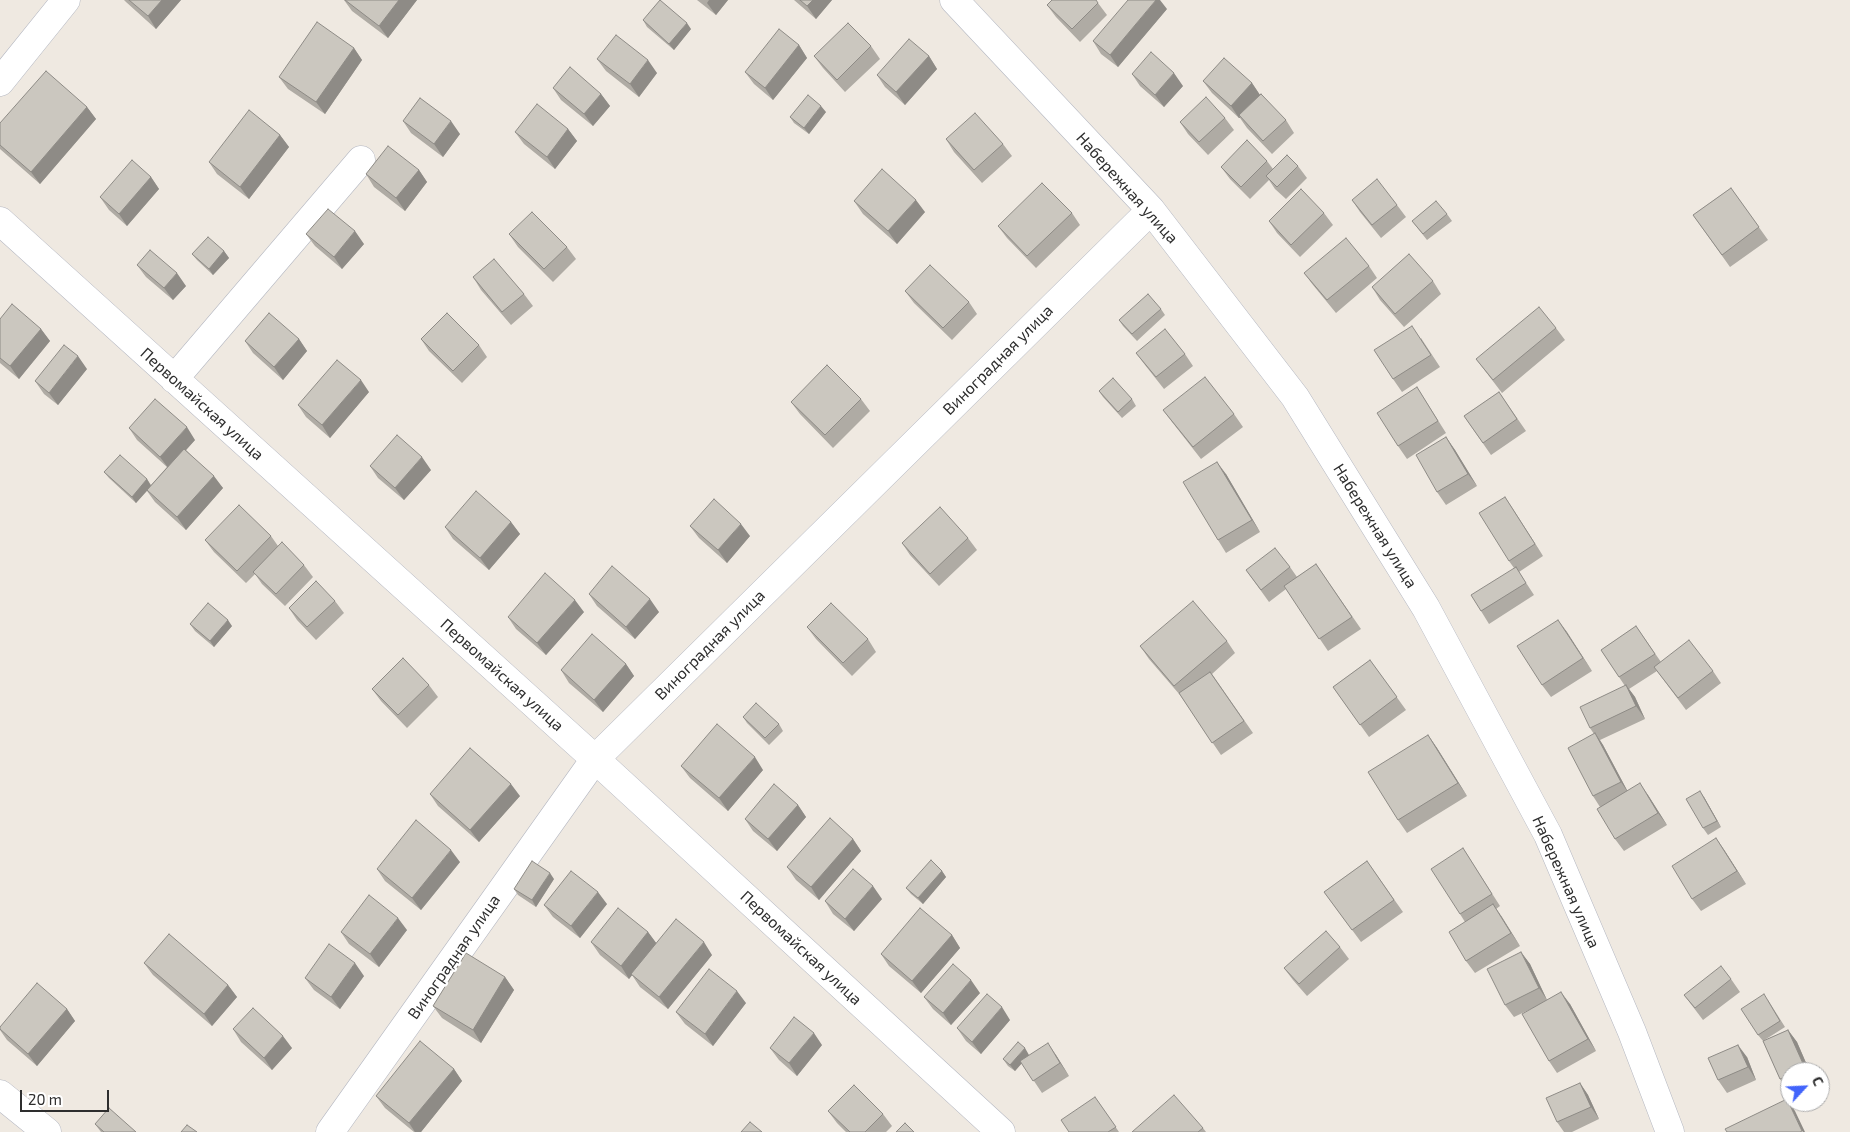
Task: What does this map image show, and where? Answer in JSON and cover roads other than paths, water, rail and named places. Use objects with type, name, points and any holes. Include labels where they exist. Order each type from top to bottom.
[{"type":"street","points":[[0,82],[66,0]]},
{"type":"street","name":"Набережная улица","points":[[954,0],[1151,210],[1295,397],[1426,608],[1548,835],[1632,1032],[1670,1132]]},
{"type":"street","points":[[174,379],[361,160]]},
{"type":"street","name":"Виноградная улица","points":[[330,1132],[595,759],[1151,210]]},
{"type":"street","name":"Первомайская улица","points":[[0,221],[595,759],[1001,1132]]},
{"type":"street","points":[[0,1094],[47,1132]]}]
